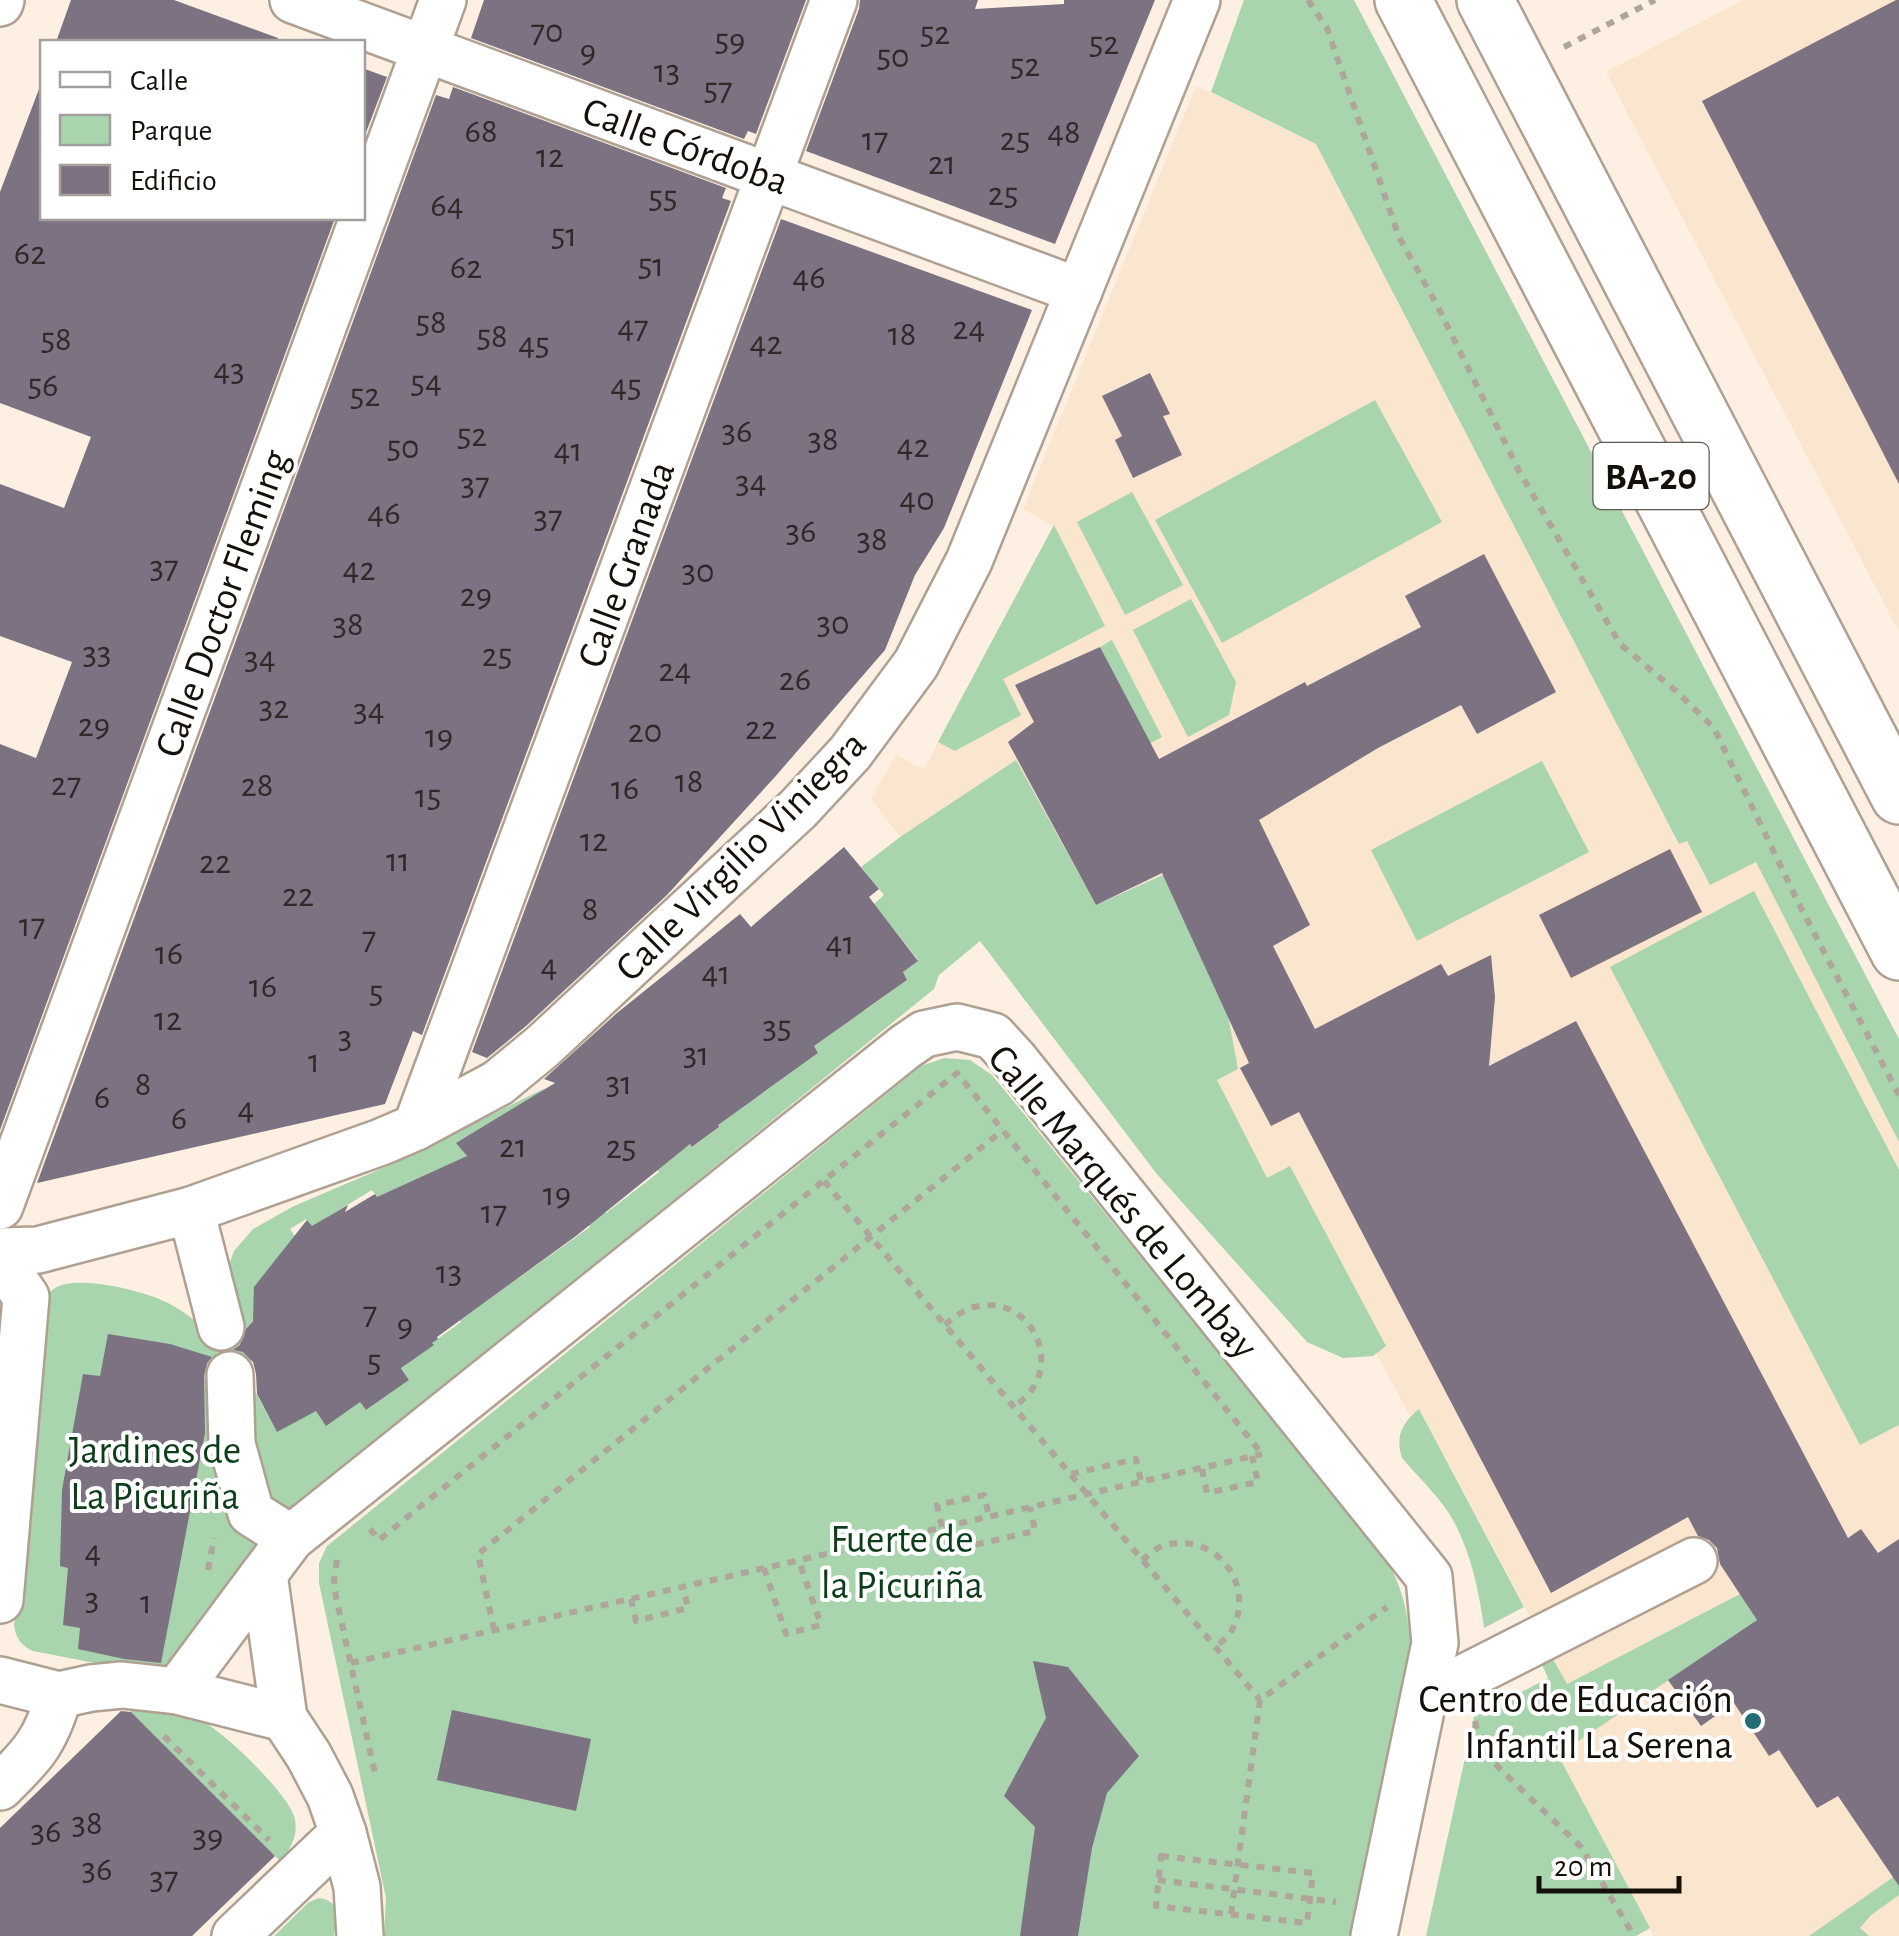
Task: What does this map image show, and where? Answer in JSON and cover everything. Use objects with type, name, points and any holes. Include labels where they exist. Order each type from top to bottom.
[{"type":"highway","name":"BA-20","points":[[1403,0],[1899,952]]},
{"type":"highway","name":"BA-20","points":[[1486,0],[1899,796]]},
{"type":"street","name":"Calle Córdoba","points":[[293,0],[1079,291]]},
{"type":"street","name":"Calle Doctor Fleming","points":[[365,212],[442,0]]},
{"type":"street","name":"Calle Granada","points":[[416,1127],[834,0]]},
{"type":"street","name":"Calle Virgilio Viniegra","points":[[0,1252],[38,1250],[191,1210],[381,1142],[498,1083],[543,1046],[798,809],[850,753],[916,664],[969,561],[1197,0]]},
{"type":"street","name":"Calle Doctor Fleming","points":[[0,1206],[362,220]]},
{"type":"street","name":"Calle Marqués de Lombay","points":[[177,1691],[291,1538],[905,1047],[924,1034],[957,1027],[993,1036],[1016,1060],[1429,1577]]},
{"type":"street","points":[[191,1210],[221,1327]]},
{"type":"street","points":[[0,1263],[26,1296],[0,1600]]},
{"type":"street","points":[[230,1375],[232,1444],[251,1513],[291,1538]]},
{"type":"street","points":[[1424,1698],[1694,1561]]},
{"type":"street","points":[[264,1574],[284,1718],[330,1796],[357,1887],[360,1936]]},
{"type":"street","points":[[1374,1936],[1435,1642],[1429,1577]]},
{"type":"street","points":[[0,1680],[59,1695],[122,1685],[177,1691],[284,1718]]},
{"type":"street","points":[[0,1788],[34,1754],[50,1726],[59,1695]]},
{"type":"street","points":[[235,1936],[343,1834]]},
{"type":"path","points":[[1308,0],[1327,28],[1399,237],[1519,471],[1620,644],[1714,728],[1899,1096]]},
{"type":"path","points":[[1561,49],[1655,0]]},
{"type":"path","points":[[355,1539],[370,1528],[379,1540],[957,1073],[1262,1454]]},
{"type":"path","points":[[494,1630],[478,1554],[1003,1130]]},
{"type":"path","points":[[824,1181],[1260,1700]]},
{"type":"path","points":[[945,1325],[961,1312],[993,1304],[1024,1318],[1034,1330],[1042,1362],[1030,1394],[1014,1407]]},
{"type":"path","points":[[351,1663],[1273,1452]]},
{"type":"path","points":[[1202,1468],[1207,1493],[1258,1482],[1252,1456]]},
{"type":"path","points":[[1071,1474],[1136,1459],[1142,1482]]},
{"type":"path","points":[[989,1516],[984,1495],[936,1505],[952,1550],[1036,1531],[1030,1507]]},
{"type":"path","points":[[1142,1560],[1160,1546],[1184,1544],[1209,1549],[1226,1564],[1239,1588],[1239,1611],[1230,1633],[1216,1647]]},
{"type":"path","points":[[345,1548],[335,1565],[334,1580],[379,1792]]},
{"type":"path","points":[[764,1568],[786,1634],[821,1625],[799,1560]]},
{"type":"path","points":[[1231,1914],[1260,1700],[1429,1577]]},
{"type":"path","points":[[631,1599],[636,1621],[688,1608],[683,1587]]},
{"type":"path","points":[[1468,1678],[1477,1730],[1495,1764],[1581,1847],[1634,1936]]},
{"type":"path","points":[[161,1733],[268,1840]]},
{"type":"path","points":[[1161,1856],[1312,1873],[1308,1923],[1156,1906],[1158,1880],[1161,1856]]},
{"type":"path","points":[[1158,1880],[1310,1898]]},
{"type":"shaded area","points":[[1743,0],[1899,0],[1899,632],[1606,72]]},
{"type":"shaded area","points":[[1196,86],[1316,144],[1679,843],[1687,840],[1756,861],[1899,1142],[1899,1936],[1654,1936],[1558,1755],[1553,1686],[1539,1658],[1549,1652],[1420,1410],[1410,1416],[1376,1353],[1385,1345],[1290,1167],[1267,1178],[980,941],[871,799],[896,755],[924,769],[1053,526],[1023,509]]},
{"type":"green space","points":[[1244,0],[1354,0],[1899,1039],[1899,1142],[1756,862],[1710,885],[1687,841],[1679,844],[1316,144],[1211,92]]},
{"type":"green space","points":[[1375,400],[1442,522],[1222,643],[1155,520]]},
{"type":"green space","points":[[1132,492],[1183,585],[1125,615],[1077,522]]},
{"type":"green space","points":[[1054,525],[1105,626],[1003,679],[1021,715],[955,751],[938,742]]},
{"type":"green space","points":[[1191,599],[1236,682],[1229,715],[1188,737],[1133,630]]},
{"type":"green space","points":[[1112,640],[1162,737],[1149,744],[1100,647]]},
{"type":"green space","name":"Jardines de La Picuriña","points":[[1016,760],[1096,905],[1165,874],[1228,1016],[1238,1069],[1217,1080],[1267,1178],[1290,1166],[1386,1346],[1373,1356],[1343,1358],[1307,1342],[1156,1173],[980,941],[939,975],[934,989],[282,1518],[178,1669],[151,1674],[33,1651],[22,1644],[14,1624],[44,1303],[52,1291],[69,1283],[129,1289],[171,1305],[204,1329],[229,1277],[234,1251],[253,1229],[545,1088],[490,1139],[457,1143],[468,1158],[377,1197],[372,1190],[326,1218],[342,1263],[306,1219],[290,1229],[297,1239],[273,1296],[246,1329],[252,1335],[251,1384],[277,1432],[315,1409],[360,1402],[366,1410],[409,1380],[401,1367],[590,1227],[579,1211],[606,1213],[659,1172],[657,1169],[719,1127],[712,1116],[757,1097],[818,1053],[810,1041],[867,1009],[907,980],[903,972],[918,960],[874,904],[884,895],[861,867]]},
{"type":"green space","points":[[1542,761],[1589,852],[1417,941],[1371,850]]},
{"type":"green space","points":[[1754,891],[1899,1170],[1899,1425],[1860,1445],[1610,967]]},
{"type":"green space","name":"Fuerte de la Picuriña","points":[[944,1058],[970,1060],[992,1075],[1382,1552],[1396,1578],[1407,1615],[1411,1657],[1352,1936],[384,1936],[386,1898],[319,1583],[319,1563],[327,1546],[921,1066]]},
{"type":"green space","points":[[1419,1409],[1524,1607],[1484,1628],[1473,1572],[1453,1520],[1402,1458],[1402,1430]]},
{"type":"green space","points":[[1794,1566],[1746,1603],[1757,1620],[1558,1755],[1650,1928],[1636,1936],[1426,1936],[1474,1717],[1548,1678],[1539,1658],[1549,1652],[1567,1684]]},
{"type":"green space","points":[[130,1701],[190,1716],[209,1725],[268,1779],[295,1819],[293,1842],[280,1861],[126,1707]]},
{"type":"green space","points":[[1899,1873],[1899,1895],[1860,1928],[1869,1936],[1809,1936]]},
{"type":"green space","points":[[319,1898],[335,1907],[334,1936],[274,1936],[309,1902]]},
{"type":"building","points":[[71,0],[174,0],[278,38],[278,40],[57,40]]},
{"type":"building","points":[[484,0],[806,0],[756,134],[748,131],[744,139],[471,38]]},
{"type":"building","points":[[860,0],[978,0],[975,9],[1064,4],[1064,0],[1155,0],[1055,244],[806,151]]},
{"type":"building","points":[[1899,0],[1899,484],[1702,101]]},
{"type":"building","points":[[365,69],[387,77],[365,135]]},
{"type":"building","points":[[453,87],[726,188],[722,198],[731,201],[422,1035],[413,1031],[385,1104],[37,1183],[436,95],[449,99]]},
{"type":"building","points":[[40,89],[40,220],[334,220],[0,1130],[0,744],[36,758],[72,662],[0,636],[0,484],[64,508],[91,437],[0,403],[0,192]]},
{"type":"building","points":[[781,219],[1032,310],[944,528],[915,575],[885,650],[667,895],[487,1058],[472,1052]]},
{"type":"building","points":[[1150,373],[1170,414],[1163,416],[1182,455],[1133,478],[1115,440],[1122,436],[1102,396]]},
{"type":"building","points":[[1484,554],[1556,692],[1477,734],[1461,705],[1378,748],[1259,820],[1310,925],[1273,946],[1315,1029],[1441,964],[1448,976],[1491,955],[1495,997],[1489,1066],[1576,1021],[1848,1538],[1861,1529],[1878,1553],[1899,1539],[1899,1886],[1838,1796],[1817,1808],[1779,1750],[1769,1756],[1734,1703],[1701,1726],[1668,1680],[1757,1620],[1720,1564],[1717,1548],[1698,1536],[1688,1517],[1551,1593],[1299,1112],[1271,1126],[1240,1068],[1249,1063],[1162,873],[1096,905],[1008,742],[1034,722],[1015,685],[1100,647],[1159,759],[1305,682],[1307,686],[1421,627],[1405,596]]},
{"type":"building","points":[[844,847],[879,889],[869,897],[918,961],[903,972],[907,980],[814,1046],[818,1053],[692,1147],[690,1144],[576,1236],[437,1337],[434,1345],[401,1368],[409,1380],[366,1410],[360,1402],[326,1426],[316,1411],[277,1432],[257,1394],[253,1362],[243,1352],[233,1350],[253,1321],[254,1287],[307,1220],[312,1226],[348,1205],[345,1212],[375,1194],[377,1197],[467,1156],[456,1143],[555,1083],[544,1079],[617,1013],[740,914],[751,927]]},
{"type":"building","points":[[1670,849],[1702,912],[1571,978],[1539,915]]},
{"type":"building","points":[[108,1334],[170,1344],[212,1357],[204,1376],[205,1433],[161,1663],[78,1649],[80,1628],[63,1625],[68,1568],[60,1566],[62,1490],[83,1374],[100,1376]]},
{"type":"building","points":[[1033,1661],[1068,1667],[1139,1756],[1107,1793],[1092,1848],[1078,1936],[1020,1936],[1035,1827],[1004,1796],[1046,1718]]},
{"type":"building","points":[[452,1710],[591,1739],[576,1811],[437,1780]]},
{"type":"building","points":[[121,1711],[131,1712],[275,1856],[192,1936],[0,1936],[0,1828]]},
{"type":"place","name":"Centro de Educación Infantil La Serena","points":[[1753,1721]]}]
